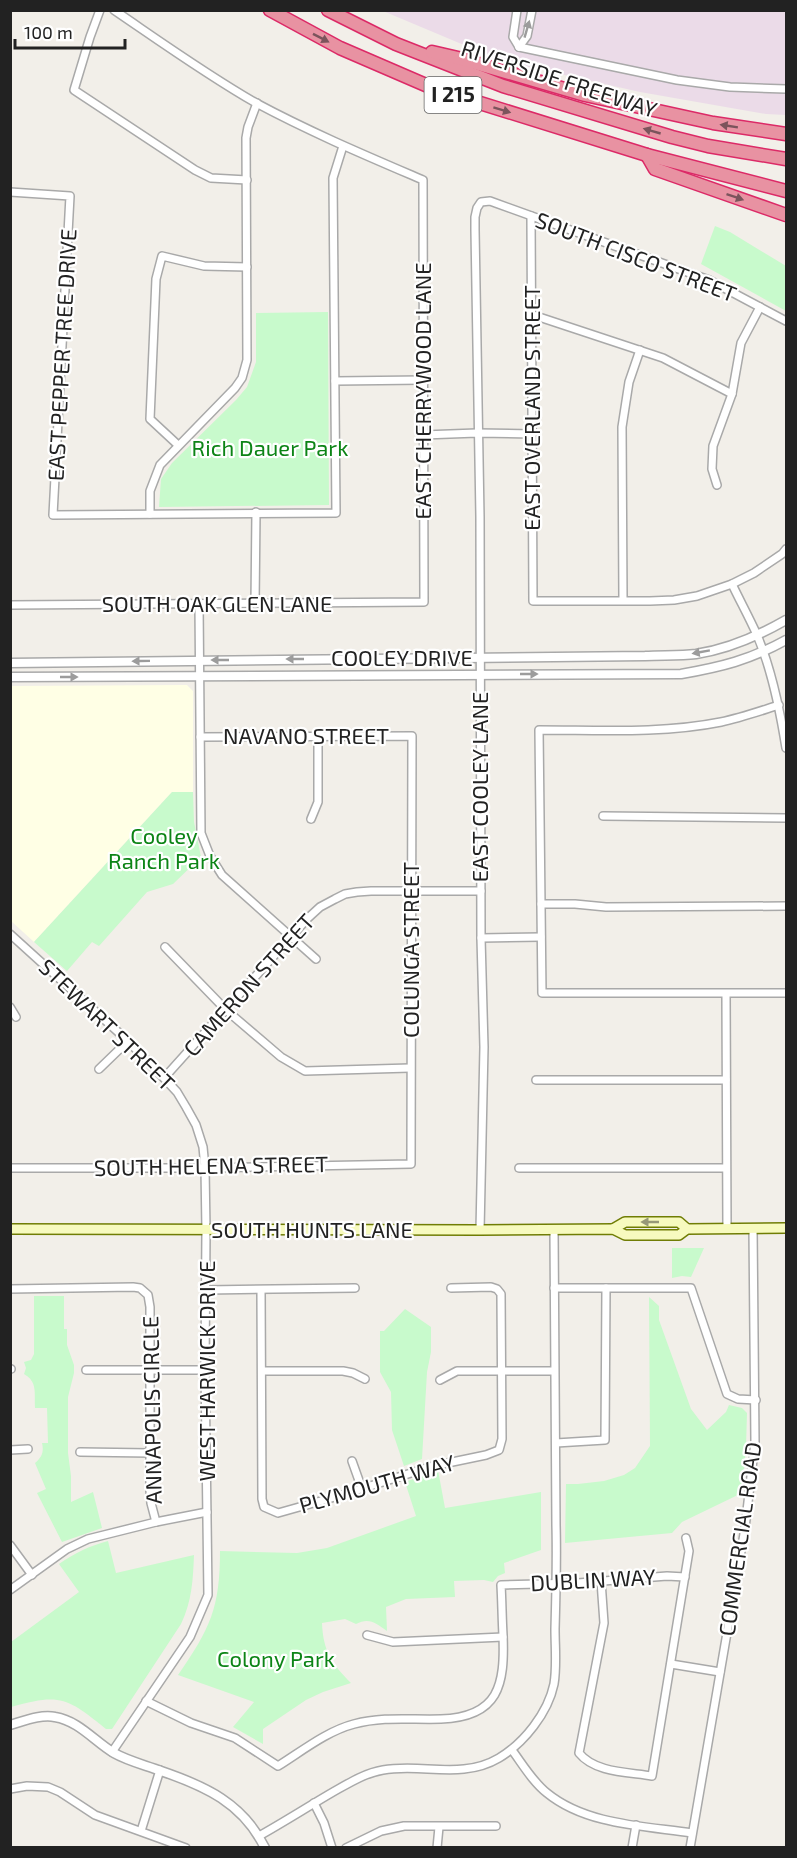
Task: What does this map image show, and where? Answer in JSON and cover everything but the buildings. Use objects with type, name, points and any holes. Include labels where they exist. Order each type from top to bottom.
[{"type":"highway","name":"RIVERSIDE FREEWAY","points":[[270,10],[340,48],[435,89],[647,155]]},
{"type":"highway","name":"RIVERSIDE FREEWAY","points":[[328,10],[396,44],[503,86],[652,132],[708,146],[786,159]]},
{"type":"highway","points":[[396,44],[458,58],[616,103],[713,123],[786,134]]},
{"type":"highway","name":"I 215","points":[[647,155],[786,191]]},
{"type":"highway","points":[[647,155],[655,169],[786,215]]},
{"type":"main road","name":"SOUTH HUNTS LANE","points":[[10,1229],[613,1229],[625,1234],[679,1235],[687,1229],[786,1228]]},
{"type":"street","points":[[100,10],[74,90],[195,170],[211,178],[247,180]]},
{"type":"street","points":[[114,10],[215,78],[257,103],[343,146],[333,178],[336,513],[150,514],[150,491],[160,465],[235,388],[246,369],[248,127],[257,103]]},
{"type":"street","points":[[517,10],[513,37],[519,47],[677,80],[730,87],[786,89]]},
{"type":"street","points":[[519,47],[527,36],[532,10]]},
{"type":"street","name":"EAST CHERRYWOOD LANE","points":[[343,146],[423,180],[424,602]]},
{"type":"street","name":"EAST PEPPER TREE DRIVE","points":[[10,192],[70,196],[53,515],[150,514]]},
{"type":"street","name":"SOUTH CISCO STREET","points":[[482,202],[490,201],[709,280],[786,321]]},
{"type":"street","name":"EAST COOLEY LANE","points":[[480,1230],[484,1047],[481,938],[480,517],[475,217],[477,208],[482,202]]},
{"type":"street","name":"EAST OVERLAND STREET","points":[[531,216],[533,601],[623,600]]},
{"type":"street","points":[[178,445],[150,418],[156,279],[162,256],[204,266],[247,267]]},
{"type":"street","points":[[717,484],[712,469],[713,446],[732,394],[741,343],[760,307]]},
{"type":"street","points":[[532,315],[663,358],[732,394]]},
{"type":"street","points":[[640,350],[629,382],[622,427],[623,600],[674,600],[697,596],[732,584],[768,565],[786,549]]},
{"type":"street","points":[[335,381],[424,380]]},
{"type":"street","points":[[423,435],[532,434]]},
{"type":"street","points":[[255,512],[255,604]]},
{"type":"street","points":[[732,584],[763,653],[779,705],[786,748]]},
{"type":"street","name":"SOUTH OAK GLEN LANE","points":[[10,605],[424,602]]},
{"type":"street","points":[[200,604],[201,833],[210,856],[222,875],[316,959]]},
{"type":"street","name":"COOLEY DRIVE","points":[[10,663],[694,654],[724,648],[757,636],[786,620]]},
{"type":"street","name":"COOLEY DRIVE","points":[[10,677],[681,674],[724,666],[763,653],[786,640]]},
{"type":"street","points":[[779,705],[721,722],[657,730],[539,730],[542,993],[786,993]]},
{"type":"street","name":"NAVANO STREET","points":[[200,736],[412,736]]},
{"type":"street","points":[[311,819],[318,802],[318,736]]},
{"type":"street","name":"COLUNGA STREET","points":[[411,1164],[412,736]]},
{"type":"street","points":[[603,816],[786,818]]},
{"type":"street","name":"CAMERON STREET","points":[[164,1078],[291,936],[320,907],[345,894],[371,891],[481,891]]},
{"type":"street","points":[[541,904],[606,907],[786,906]]},
{"type":"street","points":[[481,938],[541,937]]},
{"type":"street","name":"STEWART STREET","points":[[12,938],[128,1041],[177,1092],[196,1125],[203,1147],[206,1230]]},
{"type":"street","points":[[165,947],[226,1010],[281,1057],[304,1071],[410,1068]]},
{"type":"street","points":[[726,994],[727,1229]]},
{"type":"street","points":[[10,1007],[16,1017]]},
{"type":"street","points":[[99,1069],[128,1041]]},
{"type":"street","points":[[536,1080],[726,1080]]},
{"type":"street","name":"SOUTH HELENA STREET","points":[[10,1168],[205,1168],[411,1164]]},
{"type":"street","points":[[519,1168],[726,1168]]},
{"type":"street","name":"COMMERCIAL ROAD","points":[[690,1848],[745,1528],[752,1473],[756,1400],[753,1228]]},
{"type":"street","points":[[259,1836],[349,1783],[371,1773],[385,1770],[473,1769],[496,1760],[512,1750],[539,1719],[549,1701],[554,1684],[557,1584],[554,1229]]},
{"type":"street","name":"WEST HARWICK DRIVE","points":[[112,1752],[190,1637],[208,1595],[206,1230]]},
{"type":"street","name":"ANNAPOLIS CIRCLE","points":[[10,1289],[133,1287],[144,1290],[150,1307],[151,1503],[156,1522]]},
{"type":"street","name":"PLYMOUTH WAY","points":[[261,1290],[262,1499],[264,1507],[278,1513],[433,1466],[499,1450],[502,1439],[501,1294],[497,1289],[491,1287],[451,1288]]},
{"type":"street","points":[[206,1290],[356,1288]]},
{"type":"street","points":[[554,1288],[691,1288],[727,1394],[732,1397],[756,1400]]},
{"type":"street","points":[[556,1443],[605,1440],[606,1288]]},
{"type":"street","points":[[86,1370],[205,1370]]},
{"type":"street","points":[[262,1371],[343,1371],[352,1372],[365,1379]]},
{"type":"street","points":[[440,1380],[457,1371],[554,1371]]},
{"type":"street","points":[[10,1450],[28,1449]]},
{"type":"street","points":[[80,1452],[150,1453]]},
{"type":"street","points":[[352,1461],[362,1489]]},
{"type":"street","name":"ANNAPOLIS CIRCLE","points":[[10,1590],[67,1549],[88,1539],[207,1512]]},
{"type":"street","points":[[601,1581],[604,1623],[579,1753],[589,1763],[652,1776],[689,1551],[686,1538]]},
{"type":"street","points":[[10,1545],[32,1575]]},
{"type":"street","name":"DUBLIN WAY","points":[[503,1637],[501,1585],[557,1584],[666,1576],[685,1577]]},
{"type":"street","points":[[146,1701],[191,1723],[235,1738],[278,1766],[352,1724],[386,1718],[457,1718],[482,1709],[499,1690],[504,1662],[503,1637],[393,1642],[367,1635]]},
{"type":"street","points":[[670,1664],[720,1672]]},
{"type":"street","points":[[10,1725],[39,1717],[54,1716],[74,1724],[112,1752],[130,1761],[160,1770],[213,1792],[234,1807],[249,1822],[265,1848]]},
{"type":"street","points":[[512,1750],[546,1793],[569,1809],[588,1816],[692,1833]]},
{"type":"street","points":[[141,1831],[160,1770]]},
{"type":"street","points":[[10,1789],[27,1786],[48,1787],[60,1792],[95,1815],[186,1848]]},
{"type":"street","points":[[314,1803],[324,1823],[332,1848]]},
{"type":"street","points":[[632,1848],[636,1825]]},
{"type":"street","points":[[346,1848],[391,1828],[496,1826]]},
{"type":"street","points":[[436,1848],[439,1827]]},
{"type":"shaded area","points":[[383,11],[786,11],[786,115],[766,114],[640,92],[502,61]]},
{"type":"shaded area","points":[[187,685],[193,691],[193,792],[172,792],[34,942],[11,921],[11,686]]},
{"type":"green space","points":[[715,226],[730,232],[786,266],[786,311],[701,264]]},
{"type":"green space","name":"Rich Dauer Park","points":[[328,312],[329,505],[159,507],[161,479],[172,463],[247,387],[256,362],[256,313]]},
{"type":"green space","name":"Cooley Ranch Park","points":[[172,792],[193,792],[194,822],[201,857],[173,884],[147,892],[99,946],[92,942],[67,971],[34,942]]},
{"type":"green space","points":[[672,1248],[704,1248],[691,1277],[672,1278]]},
{"type":"green space","points":[[34,1296],[64,1296],[64,1329],[67,1329],[67,1345],[74,1365],[68,1397],[71,1502],[93,1492],[102,1528],[62,1542],[37,1493],[46,1489],[35,1463],[42,1454],[42,1443],[48,1443],[47,1408],[35,1408],[33,1384],[24,1374],[26,1368],[24,1362],[31,1360],[34,1354]]},
{"type":"green space","points":[[649,1297],[659,1306],[659,1320],[691,1409],[707,1430],[726,1412],[729,1405],[742,1408],[747,1413],[742,1493],[682,1522],[672,1533],[565,1543],[566,1484],[604,1481],[624,1475],[635,1468],[650,1446]]},
{"type":"green space","points":[[405,1309],[431,1327],[431,1352],[427,1372],[422,1459],[404,1466],[392,1430],[391,1392],[380,1372],[380,1331],[384,1331]]},
{"type":"green space","name":"Colony Park","points":[[438,1470],[445,1508],[541,1492],[541,1550],[504,1563],[505,1573],[493,1582],[454,1581],[455,1597],[406,1599],[386,1607],[387,1631],[369,1621],[356,1624],[345,1619],[322,1623],[324,1642],[330,1656],[351,1683],[306,1700],[263,1729],[263,1744],[233,1727],[254,1702],[178,1675],[198,1644],[211,1617],[218,1588],[220,1551],[297,1553],[327,1548],[416,1516],[405,1482]]},
{"type":"green space","points":[[108,1541],[116,1573],[194,1555],[190,1599],[181,1624],[112,1729],[106,1729],[82,1711],[63,1701],[41,1700],[11,1707],[11,1642],[79,1592],[59,1564],[82,1550]]}]
